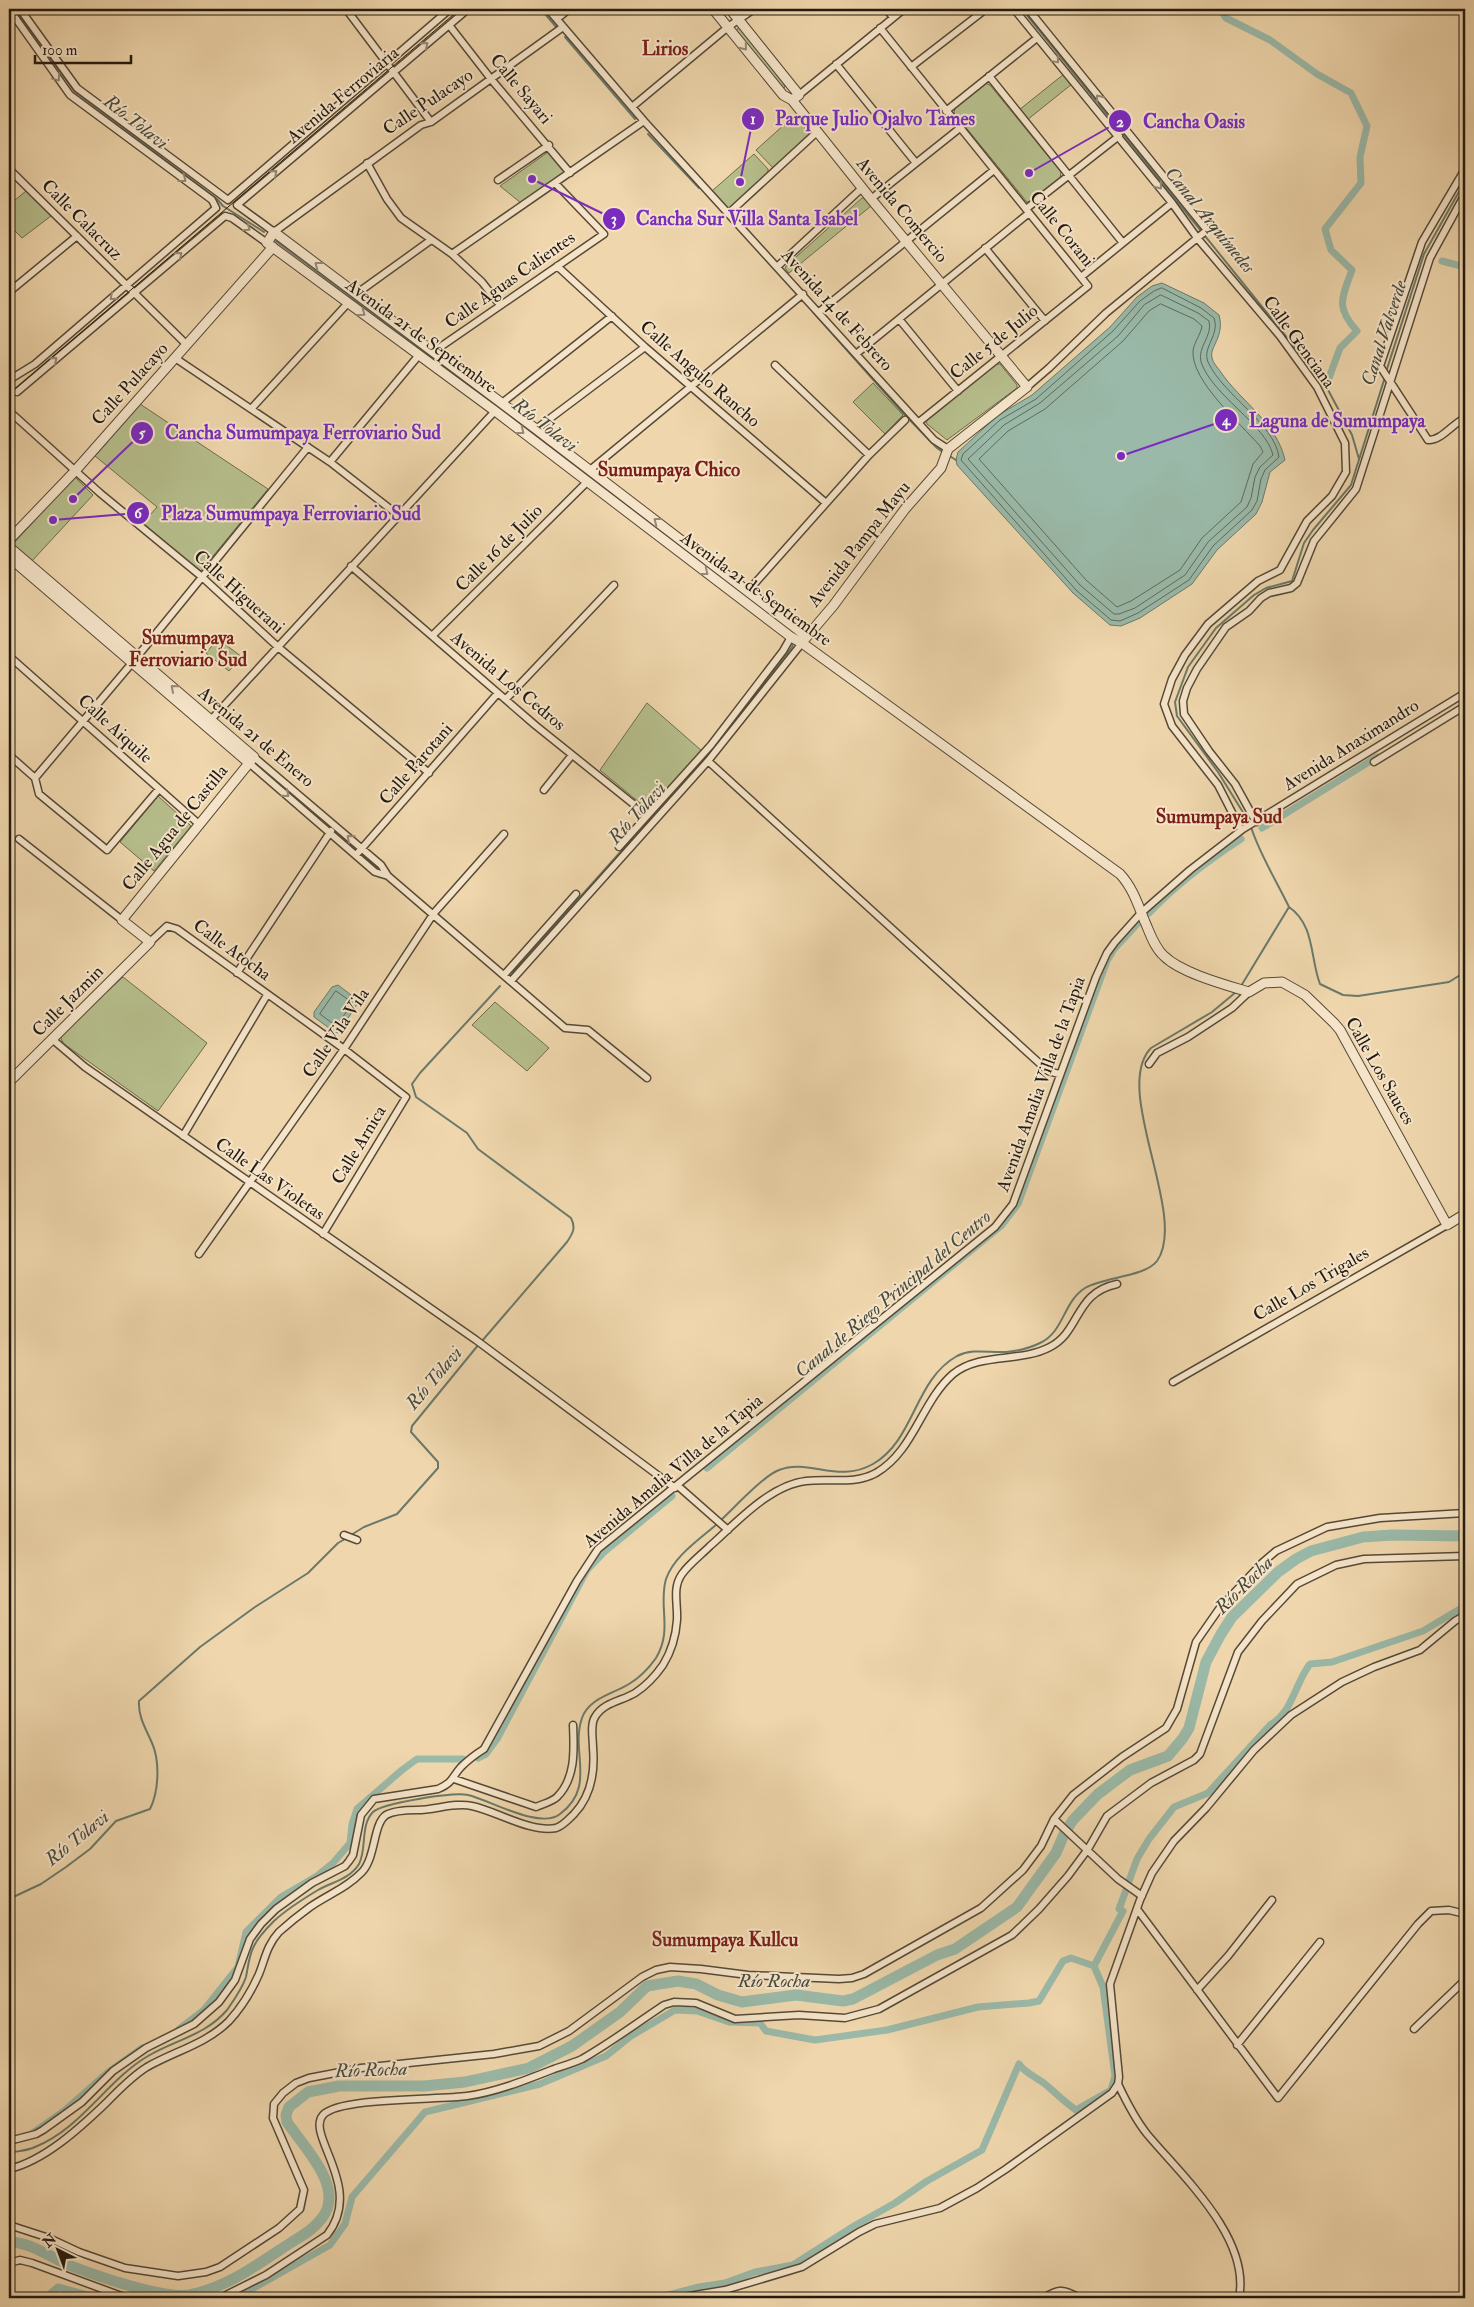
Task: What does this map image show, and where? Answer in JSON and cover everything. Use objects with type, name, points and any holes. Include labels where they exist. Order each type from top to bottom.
[{"type":"street","points":[[9,9],[70,95],[212,200],[216,208],[35,364],[9,380]]},
{"type":"street","name":"Avenida Ferroviaria","points":[[20,9],[77,88],[228,200],[387,64],[441,12],[450,9]]},
{"type":"street","points":[[346,9],[431,122]]},
{"type":"street","name":"Avenida Ferroviaria","points":[[237,205],[468,9]]},
{"type":"street","name":"Avenida 14 de Febrero","points":[[548,9],[644,121],[778,266],[800,296],[819,312],[934,440],[948,449]]},
{"type":"street","points":[[557,19],[569,9]]},
{"type":"street","name":"Avenida Comercio","points":[[713,9],[783,95],[795,97]]},
{"type":"street","name":"Avenida Comercio","points":[[730,9],[795,97],[817,132],[1027,387]]},
{"type":"street","points":[[632,107],[728,27],[740,21],[754,9]]},
{"type":"street","points":[[886,9],[893,18]]},
{"type":"street","points":[[795,97],[903,9]]},
{"type":"street","points":[[911,67],[986,9]]},
{"type":"street","name":"Calle Genciana","points":[[1014,9],[1172,203],[1202,235]]},
{"type":"street","name":"Calle Genciana","points":[[1028,9],[1280,336],[1317,387],[1345,443],[1346,472],[1332,496],[1307,521],[1280,570],[1258,582],[1208,624],[1172,679],[1164,704],[1172,726],[1218,786],[1242,830]]},
{"type":"street","name":"Calle Sayari","points":[[449,25],[491,79],[549,145],[570,173]]},
{"type":"street","name":"Calle Pulacayo","points":[[9,540],[75,471],[175,358],[270,245],[274,232],[421,125],[431,122],[563,27]]},
{"type":"street","name":"Calle Corani","points":[[880,28],[1088,286]]},
{"type":"street","points":[[946,111],[1037,38]]},
{"type":"street","points":[[836,64],[916,163]]},
{"type":"street","points":[[989,76],[1123,243]]},
{"type":"street","points":[[452,254],[556,184],[644,121]]},
{"type":"street","points":[[871,199],[960,128]]},
{"type":"street","points":[[729,213],[817,132]]},
{"type":"street","points":[[856,354],[1118,136]]},
{"type":"street","points":[[498,180],[549,145]]},
{"type":"street","points":[[368,163],[387,199],[401,218],[452,254],[482,282],[500,305]]},
{"type":"street","name":"Calle Calacruz","points":[[9,169],[187,344]]},
{"type":"street","points":[[1465,169],[1422,242],[1380,366],[1428,440],[1438,439],[1451,426],[1465,418]]},
{"type":"street","points":[[819,312],[994,170]]},
{"type":"street","name":"Calle Aguas Calientes","points":[[434,352],[604,234],[556,184]]},
{"type":"street","points":[[778,266],[862,188]]},
{"type":"street","points":[[1253,823],[1235,784],[1188,722],[1184,714],[1183,701],[1197,669],[1226,627],[1249,611],[1261,598],[1269,593],[1291,588],[1297,583],[1314,542],[1356,490],[1387,378],[1430,258],[1465,194]]},
{"type":"street","points":[[1081,277],[1172,203]]},
{"type":"street","name":"Avenida 21 de Septiembre","points":[[237,205],[590,470],[748,591],[804,639],[1120,874],[1130,884],[1155,945],[1164,956],[1179,966],[1244,990]]},
{"type":"street","name":"Avenida 21 de Septiembre","points":[[134,293],[226,216],[232,218],[495,411],[791,637],[804,639]]},
{"type":"street","name":"Avenida Pampa Mayu","points":[[511,981],[708,762],[804,639],[833,606],[905,509],[941,468],[948,449],[1027,387],[1106,313],[1202,235]]},
{"type":"street","points":[[9,292],[77,236]]},
{"type":"street","points":[[356,294],[431,240]]},
{"type":"street","points":[[985,248],[1045,320]]},
{"type":"street","name":"Calle Angulo Rancho","points":[[557,266],[645,347],[826,503]]},
{"type":"street","name":"Calle 5 de Julio","points":[[919,422],[1088,286]]},
{"type":"street","points":[[17,392],[134,293]]},
{"type":"street","points":[[590,470],[800,296]]},
{"type":"street","points":[[251,409],[348,303]]},
{"type":"street","points":[[502,403],[612,316]]},
{"type":"street","points":[[899,319],[958,391]]},
{"type":"street","points":[[536,429],[645,347]]},
{"type":"street","points":[[330,462],[419,355]]},
{"type":"street","points":[[175,358],[330,462],[398,515]]},
{"type":"street","points":[[775,365],[869,455]]},
{"type":"street","name":"Calle Higuerani","points":[[9,411],[75,471],[202,577],[278,647],[428,773]]},
{"type":"street","points":[[208,724],[495,411]]},
{"type":"street","points":[[748,591],[869,455],[905,420]]},
{"type":"street","points":[[35,778],[135,660],[308,447]]},
{"type":"street","name":"Calle 16 de Julio","points":[[432,636],[587,482]]},
{"type":"street","name":"Avenida 21 de Enero","points":[[9,547],[68,603]]},
{"type":"street","name":"Avenida 21 de Enero","points":[[9,557],[68,603],[208,724],[335,826],[381,865],[388,876],[565,1028],[588,1030],[647,1078]]},
{"type":"street","name":"Avenida Los Cedros","points":[[351,566],[498,693],[647,815]]},
{"type":"street","points":[[506,699],[614,585]]},
{"type":"street","points":[[619,847],[711,745],[783,651],[791,637]]},
{"type":"street","name":"Calle Aiquile","points":[[9,656],[200,825]]},
{"type":"street","name":"Calle Parotani","points":[[356,855],[498,693]]},
{"type":"street","name":"Avenida Anaximandro","points":[[1253,823],[1465,693]]},
{"type":"street","name":"Avenida Anaximandro","points":[[1374,762],[1465,706]]},
{"type":"street","points":[[9,755],[35,778],[39,794],[107,850],[159,789]]},
{"type":"street","points":[[544,790],[572,755]]},
{"type":"street","name":"Avenida 21 de Enero","points":[[252,760],[375,872],[388,876]]},
{"type":"street","name":"Calle Agua de Castilla","points":[[122,920],[252,760]]},
{"type":"street","points":[[708,762],[1048,1071],[1059,1074]]},
{"type":"street","name":"Avenida Amalia Villa de la Tapia","points":[[9,2141],[43,2130],[82,2102],[113,2071],[158,2040],[194,2024],[219,2002],[235,1980],[250,1939],[261,1924],[276,1909],[312,1883],[345,1866],[349,1861],[353,1855],[361,1815],[374,1799],[438,1789],[454,1779],[459,1769],[484,1749],[588,1562],[598,1549],[995,1227],[1013,1204],[1059,1074],[1107,953],[1141,913],[1190,870],[1253,823]]},
{"type":"street","points":[[237,973],[335,826]]},
{"type":"street","name":"Calle Vila Vila","points":[[199,1254],[344,1049],[434,914],[504,834]]},
{"type":"street","points":[[19,840],[150,942]]},
{"type":"street","points":[[504,975],[576,894]]},
{"type":"street","name":"Calle Atocha","points":[[150,942],[167,926],[177,929],[344,1049],[406,1097]]},
{"type":"street","name":"Calle Jazmin","points":[[9,1082],[150,942]]},
{"type":"street","name":"Calle Los Sauces","points":[[1244,990],[1264,983],[1282,982],[1305,995],[1334,1022],[1447,1225]]},
{"type":"street","points":[[1149,1064],[1157,1053],[1188,1037],[1232,1008],[1244,990]]},
{"type":"street","points":[[183,1136],[267,995]]},
{"type":"street","name":"Calle Las Violetas","points":[[52,1039],[85,1067],[478,1341],[676,1487],[726,1529]]},
{"type":"street","name":"Calle Arnica","points":[[323,1234],[406,1097]]},
{"type":"street","name":"Calle Los Trigales","points":[[1173,1382],[1465,1214]]},
{"type":"street","points":[[9,2169],[44,2153],[85,2123],[137,2074],[163,2059],[205,2040],[229,2020],[250,1991],[259,1972],[264,1954],[274,1937],[311,1906],[353,1881],[368,1864],[379,1824],[386,1815],[411,1810],[466,1805],[536,1826],[558,1827],[569,1819],[581,1806],[591,1783],[594,1751],[592,1729],[597,1714],[616,1700],[636,1692],[649,1682],[662,1666],[676,1628],[675,1593],[679,1579],[682,1573],[726,1529],[771,1495],[793,1483],[814,1480],[848,1481],[878,1472],[901,1452],[926,1410],[952,1375],[967,1366],[990,1360],[1022,1357],[1054,1345],[1093,1294],[1105,1287],[1117,1284]]},
{"type":"street","points":[[9,2225],[125,2268],[178,2276],[206,2272],[220,2267],[279,2228],[300,2209],[304,2190],[273,2118],[274,2104],[283,2092],[296,2083],[309,2078],[361,2068],[494,2054],[540,2046],[554,2040],[599,2010],[642,1977],[656,1970],[670,1967],[748,1975],[839,1979],[864,1974],[981,1908],[1023,1870],[1041,1846],[1056,1821],[1084,1785],[1166,1728],[1177,1709],[1196,1642],[1219,1609],[1262,1562],[1276,1551],[1327,1527],[1380,1518],[1465,1514]]},
{"type":"street","points":[[344,1535],[355,1539]]},
{"type":"street","points":[[220,2298],[266,2275],[327,2235],[334,2227],[339,2216],[339,2185],[335,2169],[318,2128],[319,2121],[328,2110],[339,2106],[465,2096],[533,2077],[581,2059],[664,2005],[674,2002],[696,2003],[735,2019],[799,2014],[845,2018],[879,2009],[1004,1941],[1039,1909],[1068,1876],[1107,1816],[1151,1782],[1194,1760],[1200,1754],[1238,1652],[1262,1621],[1297,1584],[1336,1565],[1364,1559],[1465,1556]]},
{"type":"street","points":[[1239,2298],[1241,2278],[1235,2251],[1208,2207],[1174,2162],[1142,2126],[1118,2084],[1110,1984],[1126,1935],[1152,1873],[1174,1840],[1206,1808],[1273,1730],[1291,1715],[1342,1682],[1374,1667],[1420,1650],[1465,1615]]},
{"type":"street","points":[[454,1779],[536,1807],[556,1798],[568,1781],[574,1755],[573,1726]]},
{"type":"street","points":[[1056,1821],[1086,1847],[1118,1879],[1142,1896]]},
{"type":"street","points":[[1197,1990],[1228,1956],[1272,1900]]},
{"type":"street","points":[[1137,1909],[1278,2098],[1431,1911],[1449,1910],[1465,1914]]},
{"type":"street","points":[[1237,2045],[1320,1942]]},
{"type":"street","points":[[1414,2029],[1465,1980]]},
{"type":"street","points":[[677,2298],[725,2290],[802,2267],[859,2232],[876,2224],[940,2208],[977,2188],[1006,2169],[1112,2093],[1118,2084]]},
{"type":"street","points":[[9,2263],[20,2260],[32,2263],[127,2298]]},
{"type":"street","points":[[1044,2298],[1055,2290],[1059,2290],[1080,2298]]},
{"type":"green space","points":[[738,28],[741,28],[780,76],[785,87],[782,89],[736,32]]},
{"type":"green space","points":[[1064,74],[1072,84],[1027,120],[1019,110]]},
{"type":"green space","points":[[985,83],[990,85],[1061,172],[1060,179],[1031,202],[1027,202],[954,113],[955,108]]},
{"type":"green space","points":[[796,114],[809,134],[773,168],[756,150]]},
{"type":"green space","points":[[548,152],[564,172],[521,203],[500,186]]},
{"type":"green space","points":[[754,154],[768,169],[768,173],[729,209],[712,191]]},
{"type":"green space","points":[[26,191],[51,216],[22,238],[9,225],[9,205]]},
{"type":"green space","points":[[862,198],[865,198],[871,206],[789,273],[785,268],[787,265]]},
{"type":"green space","points":[[996,364],[1000,364],[1017,385],[1017,388],[947,440],[927,424],[926,420]]},
{"type":"green space","points":[[873,383],[903,415],[885,434],[853,402]]},
{"type":"green space","points":[[140,404],[268,489],[200,572],[143,523],[157,507],[95,456]]},
{"type":"green space","points":[[75,477],[93,495],[31,562],[12,545]]},
{"type":"green space","points":[[218,639],[242,657],[229,671],[206,653]]},
{"type":"green space","points":[[647,703],[702,751],[654,805],[646,808],[600,770]]},
{"type":"green space","points":[[158,796],[191,826],[154,871],[120,842]]},
{"type":"green space","points":[[123,977],[207,1043],[158,1111],[64,1044],[61,1039],[62,1034]]},
{"type":"green space","points":[[495,1002],[549,1048],[527,1071],[472,1025]]},
{"type":"water","points":[[1162,283],[1204,303],[1219,315],[1220,329],[1212,354],[1213,360],[1228,382],[1257,413],[1274,435],[1281,447],[1285,460],[1270,472],[1262,502],[1256,514],[1217,550],[1192,584],[1140,618],[1121,626],[1110,625],[1073,593],[957,465],[956,460],[958,452],[997,416],[1032,395],[1110,327],[1137,297],[1152,286]]},
{"type":"water","points":[[338,985],[359,1001],[340,1031],[336,1033],[314,1017],[314,1012],[332,987]]},
{"type":"waterway","name":"Río Tolavi","points":[[14,9],[75,92],[217,199],[223,206],[264,232]]},
{"type":"waterway","points":[[541,9],[557,28]]},
{"type":"waterway","name":"Canal Arquímedes","points":[[1022,9],[1326,386],[1352,435],[1359,459]]},
{"type":"waterway","points":[[1220,9],[1226,18],[1270,40],[1317,74],[1351,93],[1367,126],[1360,157],[1361,183],[1325,229],[1331,250],[1352,270],[1342,302],[1343,309],[1350,323],[1357,331],[1340,348],[1326,386]]},
{"type":"waterway","points":[[565,37],[635,119]]},
{"type":"waterway","points":[[648,134],[699,188]]},
{"type":"waterway","name":"Canal Valverde","points":[[1386,372],[1424,254],[1465,181]]},
{"type":"waterway","name":"Río Tolavi","points":[[276,241],[591,477],[793,634]]},
{"type":"waterway","points":[[1442,261],[1465,267]]},
{"type":"waterway","points":[[813,312],[902,412],[944,453]]},
{"type":"waterway","name":"Canal Valverde","points":[[1249,822],[1218,772],[1177,716],[1175,702],[1188,667],[1216,628],[1254,595],[1266,588],[1292,581],[1304,543],[1351,485],[1385,377]]},
{"type":"waterway","points":[[948,455],[956,460]]},
{"type":"waterway","name":"Río Tolavi","points":[[513,972],[717,744],[793,644]]},
{"type":"waterway","name":"Canal de Riego Principal del Centro","points":[[1262,828],[1377,757]]},
{"type":"waterway","name":"Canal Valverde","points":[[1251,827],[1289,907]]},
{"type":"waterway","name":"Canal de Riego Principal del Centro","points":[[1149,913],[1193,873],[1241,839]]},
{"type":"waterway","points":[[1289,907],[1297,914],[1308,932],[1320,984],[1343,995],[1358,996],[1449,982],[1465,972]]},
{"type":"waterway","points":[[1241,986],[1289,907]]},
{"type":"waterway","name":"Canal de Riego Principal del Centro","points":[[707,1468],[1002,1225],[1018,1204],[1107,961],[1114,949],[1139,922]]},
{"type":"waterway","name":"Río Tolavi","points":[[482,1341],[567,1242],[574,1228],[571,1218],[478,1149],[467,1133],[416,1097],[412,1084],[500,986]]},
{"type":"waterway","points":[[720,1521],[757,1485],[779,1470],[801,1467],[848,1472],[860,1470],[873,1464],[887,1453],[898,1440],[932,1380],[943,1367],[957,1356],[975,1351],[1015,1351],[1040,1343],[1054,1332],[1072,1301],[1085,1288],[1102,1281],[1134,1274],[1157,1261],[1164,1241],[1164,1214],[1144,1122],[1140,1092],[1141,1067],[1151,1048],[1212,1012],[1236,992]]},
{"type":"waterway","name":"Río Tolavi","points":[[351,1535],[364,1527],[397,1514],[438,1468],[438,1462],[411,1432],[412,1426],[479,1344]]},
{"type":"waterway","name":"Canal de Riego Principal del Centro","points":[[478,1758],[486,1754],[497,1739],[587,1570],[604,1552],[672,1496]]},
{"type":"waterway","points":[[9,2153],[32,2148],[51,2139],[80,2117],[133,2066],[158,2050],[200,2031],[219,2018],[227,2010],[240,1990],[246,1977],[252,1950],[266,1930],[295,1904],[318,1890],[346,1877],[359,1864],[363,1851],[366,1824],[373,1812],[403,1802],[460,1794],[468,1795],[528,1816],[551,1818],[560,1814],[571,1803],[577,1792],[580,1780],[579,1731],[585,1711],[602,1697],[623,1688],[636,1679],[656,1658],[664,1638],[663,1599],[666,1579],[681,1555],[717,1524]]},
{"type":"waterway","name":"Río Rocha","points":[[9,2242],[25,2245],[71,2266],[113,2281],[147,2290],[178,2295],[203,2292],[217,2287],[256,2266],[308,2232],[322,2218],[328,2206],[329,2194],[326,2181],[320,2168],[287,2122],[286,2115],[289,2107],[308,2092],[339,2086],[424,2086],[465,2082],[529,2068],[572,2046],[620,2012],[647,1986],[678,1981],[696,1984],[718,1995],[742,2002],[796,1995],[843,2001],[853,1999],[937,1955],[955,1949],[1017,1907],[1056,1853],[1065,1832],[1073,1820],[1098,1794],[1130,1770],[1168,1756],[1189,1728],[1206,1662],[1221,1634],[1232,1617],[1278,1572],[1311,1551],[1363,1537],[1392,1535],[1465,1536]]},
{"type":"waterway","name":"Río Tolavi","points":[[9,1899],[41,1884],[66,1867],[90,1849],[116,1821],[150,1809],[157,1785],[157,1767],[155,1750],[141,1718],[139,1701],[200,1647],[255,1607],[308,1573],[338,1543],[345,1539]]},
{"type":"waterway","points":[[1129,1881],[1137,1859],[1149,1839],[1174,1807],[1208,1793],[1270,1725],[1284,1713],[1310,1664],[1332,1662],[1423,1631],[1465,1606]]},
{"type":"waterway","name":"Canal de Riego Principal del Centro","points":[[179,2029],[204,2010],[238,1967],[246,1932],[281,1897],[317,1876],[333,1863],[350,1843],[352,1824],[357,1809],[417,1759],[463,1759]]},
{"type":"waterway","points":[[236,2298],[330,2245],[345,2224],[352,2197],[425,2112],[540,2084],[606,2056],[631,2036],[675,2010],[697,2011],[729,2022],[760,2023],[766,2031],[815,2040],[887,2030],[978,2007],[1039,2001],[1063,1961],[1071,1958],[1094,1966],[1123,1911],[1119,1909],[1126,1890]]},
{"type":"waterway","points":[[656,2298],[699,2287],[725,2283],[755,2272],[793,2265],[854,2226],[895,2203],[927,2181],[982,2150],[1019,2064],[1024,2070],[1045,2084],[1076,2110],[1111,2090],[1115,2076],[1103,1987],[1094,1966]]},
{"type":"waterway","name":"Canal de Riego Principal del Centro","points":[[34,2132],[64,2111],[107,2073],[142,2048]]},
{"type":"waterway","points":[[45,2298],[58,2287],[99,2298]]},
{"type":"tram line","points":[[9,394],[460,9]]},
{"type":"place","name":"Cancha Oasis","points":[[1029,173]]},
{"type":"place","name":"Cancha Sur Villa Santa Isabel","points":[[532,179]]},
{"type":"place","name":"Parque Julio Ojalvo Tames","points":[[740,182]]},
{"type":"place","name":"Laguna de Sumumpaya","points":[[1121,456]]},
{"type":"place","name":"Cancha Sumumpaya Ferroviario Sud","points":[[73,499]]},
{"type":"place","name":"Plaza Sumumpaya Ferroviario Sud","points":[[53,520]]},
{"type":"district","name":"Lirios","points":[[665,49]]},
{"type":"district","name":"Sumumpaya Chico","points":[[669,470]]},
{"type":"district","name":"Sumumpaya Ferroviario Sud","points":[[188,649]]},
{"type":"district","name":"Sumumpaya Sud","points":[[1219,817]]},
{"type":"district","name":"Sumumpaya Kullcu","points":[[725,1940]]}]
